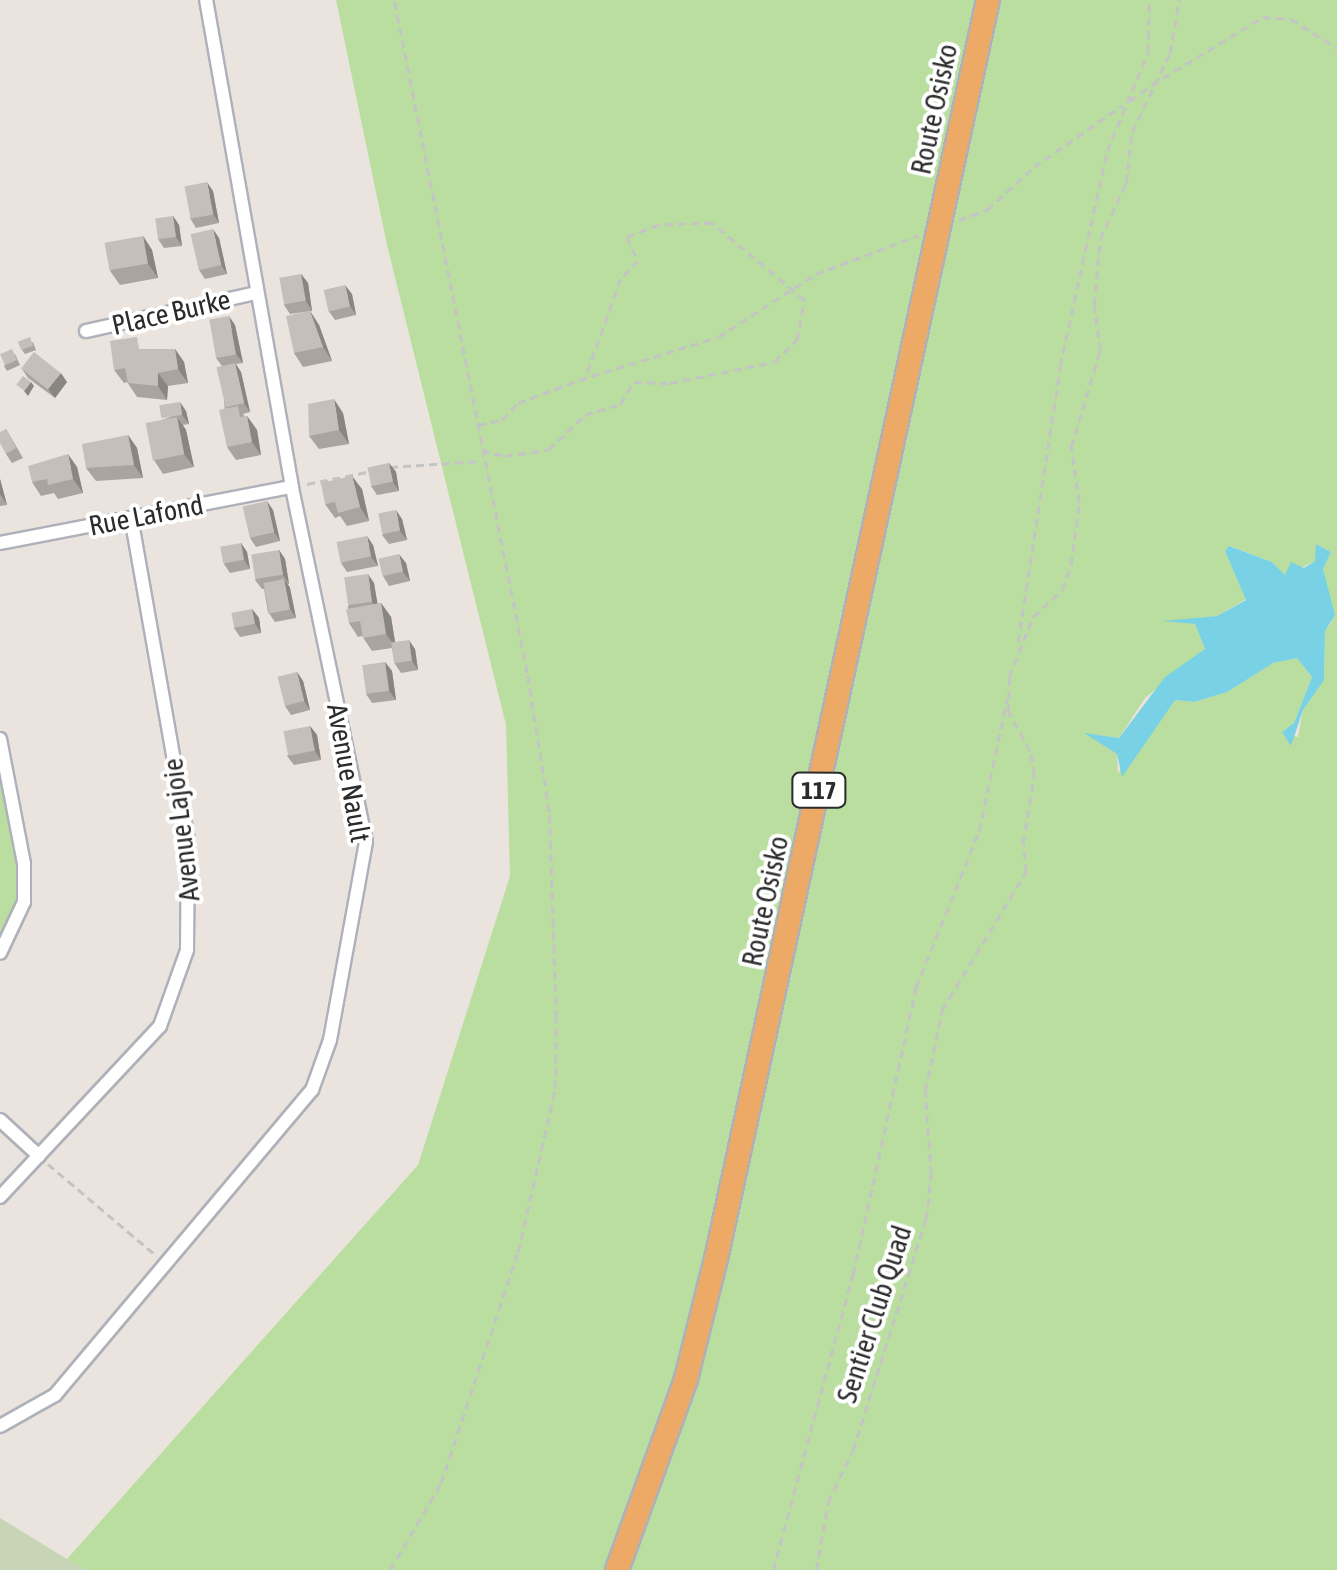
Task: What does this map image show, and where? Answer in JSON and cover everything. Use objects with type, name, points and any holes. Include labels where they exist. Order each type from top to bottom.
[{"type":"highway","name":"Route Osisko","points":[[617,1570],[686,1379],[716,1259],[988,0]]},
{"type":"street","name":"Avenue Nault","points":[[0,1426],[54,1395],[312,1090],[330,1040],[366,842],[292,486],[206,0]]},
{"type":"street","name":"Place Burke","points":[[86,331],[256,293]]},
{"type":"street","name":"Rue Lafond","points":[[0,543],[292,486]]},
{"type":"street","name":"Avenue Lajoie","points":[[0,1197],[160,1026],[187,950],[188,840],[130,518]]},
{"type":"street","points":[[0,738],[24,864],[24,902],[0,953]]},
{"type":"street","points":[[0,1120],[40,1156]]},
{"type":"path","points":[[390,1570],[441,1483],[518,1252],[556,1089],[549,812],[394,0]]},
{"type":"path","points":[[773,1570],[854,1274],[916,988],[979,831],[1050,466],[1060,366],[1107,151],[1148,52],[1148,0]]},
{"type":"path","points":[[1018,646],[1033,617],[1062,590],[1071,564],[1079,503],[1071,447],[1100,350],[1094,305],[1100,239],[1126,182],[1132,132],[1160,80],[1178,0]]},
{"type":"path","points":[[476,425],[502,420],[518,403],[586,378],[718,337],[858,255],[987,210],[1034,167],[1160,80],[1263,17],[1291,19],[1337,48]]},
{"type":"path","points":[[481,450],[505,456],[548,450],[585,415],[620,404],[634,382],[670,383],[788,355],[804,320],[804,300],[712,223],[659,225],[627,236],[638,262],[621,279],[586,378]]},
{"type":"path","points":[[292,486],[424,461],[483,461]]},
{"type":"path","name":"Sentier Club Quad","points":[[816,1570],[828,1502],[853,1450],[926,1219],[931,1175],[925,1091],[942,1010],[1026,872],[1023,843],[1034,775],[1030,752],[1008,712],[1008,690]]},
{"type":"path","points":[[40,1156],[166,1264]]},
{"type":"green space","points":[[336,0],[1337,0],[1337,1570],[85,1570],[67,1559],[418,1165],[510,876],[506,725],[387,245]],"holes":[[[1317,545],[1331,552],[1323,569],[1332,621],[1325,631],[1324,679],[1303,710],[1298,737],[1282,732],[1294,723],[1312,677],[1297,658],[1273,663],[1226,692],[1194,702],[1175,700],[1118,773],[1117,754],[1087,734],[1119,738],[1145,698],[1205,649],[1195,624],[1170,621],[1217,616],[1246,599],[1225,551],[1230,546],[1272,562],[1285,576],[1315,561]]]},
{"type":"green space","points":[[7,768],[24,902],[0,949],[0,770]]},
{"type":"green space","points":[[0,1518],[67,1559],[85,1570],[0,1570]]},
{"type":"water","points":[[1316,544],[1331,552],[1323,569],[1335,615],[1325,631],[1324,680],[1303,710],[1291,746],[1282,732],[1294,723],[1312,677],[1297,658],[1273,663],[1227,692],[1194,702],[1175,700],[1122,777],[1117,754],[1084,733],[1119,738],[1165,677],[1205,649],[1195,624],[1162,621],[1217,616],[1246,600],[1225,551],[1229,546],[1272,562],[1285,575],[1291,562],[1304,568],[1315,561]]},
{"type":"building","points":[[207,182],[213,214],[191,219],[184,186]]},
{"type":"building","points":[[173,216],[176,237],[158,239],[155,219]]},
{"type":"building","points":[[213,229],[221,265],[199,270],[191,234]]},
{"type":"building","points":[[143,236],[148,264],[109,270],[105,243]]},
{"type":"building","points":[[301,274],[306,301],[284,304],[279,278]]},
{"type":"building","points":[[345,285],[350,306],[329,311],[324,290]]},
{"type":"building","points":[[310,311],[323,347],[294,353],[286,316]]},
{"type":"building","points":[[229,316],[236,354],[216,358],[209,319]]},
{"type":"building","points":[[30,337],[33,345],[21,350],[18,342]]},
{"type":"building","points":[[137,337],[139,349],[175,349],[178,369],[158,373],[158,386],[128,383],[125,368],[114,370],[110,341]]},
{"type":"building","points":[[12,349],[17,360],[5,365],[0,354]]},
{"type":"building","points":[[34,352],[61,373],[48,389],[21,369]]},
{"type":"building","points":[[235,363],[244,403],[226,407],[216,367]]},
{"type":"building","points":[[23,376],[31,382],[24,391],[16,385]]},
{"type":"building","points":[[334,399],[339,430],[309,436],[308,404]]},
{"type":"building","points":[[180,402],[182,415],[161,418],[159,405]]},
{"type":"building","points":[[238,406],[240,417],[247,416],[252,442],[227,447],[219,410]]},
{"type":"building","points":[[177,417],[184,454],[153,460],[146,423]]},
{"type":"building","points":[[6,429],[16,448],[6,454],[0,432]]},
{"type":"building","points":[[128,435],[134,465],[86,468],[82,444]]},
{"type":"building","points":[[68,454],[73,479],[48,485],[47,479],[32,482],[28,466]]},
{"type":"building","points":[[389,463],[393,482],[371,486],[367,468]]},
{"type":"building","points":[[352,476],[360,507],[338,513],[335,502],[325,504],[321,483]]},
{"type":"building","points":[[267,501],[274,532],[250,538],[243,507]]},
{"type":"building","points":[[396,510],[400,531],[382,534],[378,513]]},
{"type":"building","points":[[367,536],[371,557],[341,563],[337,542]]},
{"type":"building","points":[[241,543],[244,560],[223,563],[220,547]]},
{"type":"building","points":[[279,550],[283,575],[255,579],[251,554]]},
{"type":"building","points":[[399,554],[403,572],[383,576],[379,559]]},
{"type":"building","points":[[368,574],[372,602],[348,605],[344,577]]},
{"type":"building","points":[[284,579],[290,609],[269,613],[263,583]]},
{"type":"building","points":[[381,603],[386,634],[363,638],[360,621],[349,623],[346,609]]},
{"type":"building","points":[[252,609],[255,624],[234,628],[231,613]]},
{"type":"building","points":[[409,640],[412,661],[394,663],[391,643]]},
{"type":"building","points":[[385,662],[389,691],[366,694],[362,665]]},
{"type":"building","points":[[297,672],[304,701],[285,706],[278,677]]},
{"type":"building","points":[[310,726],[315,751],[288,756],[283,731]]}]
